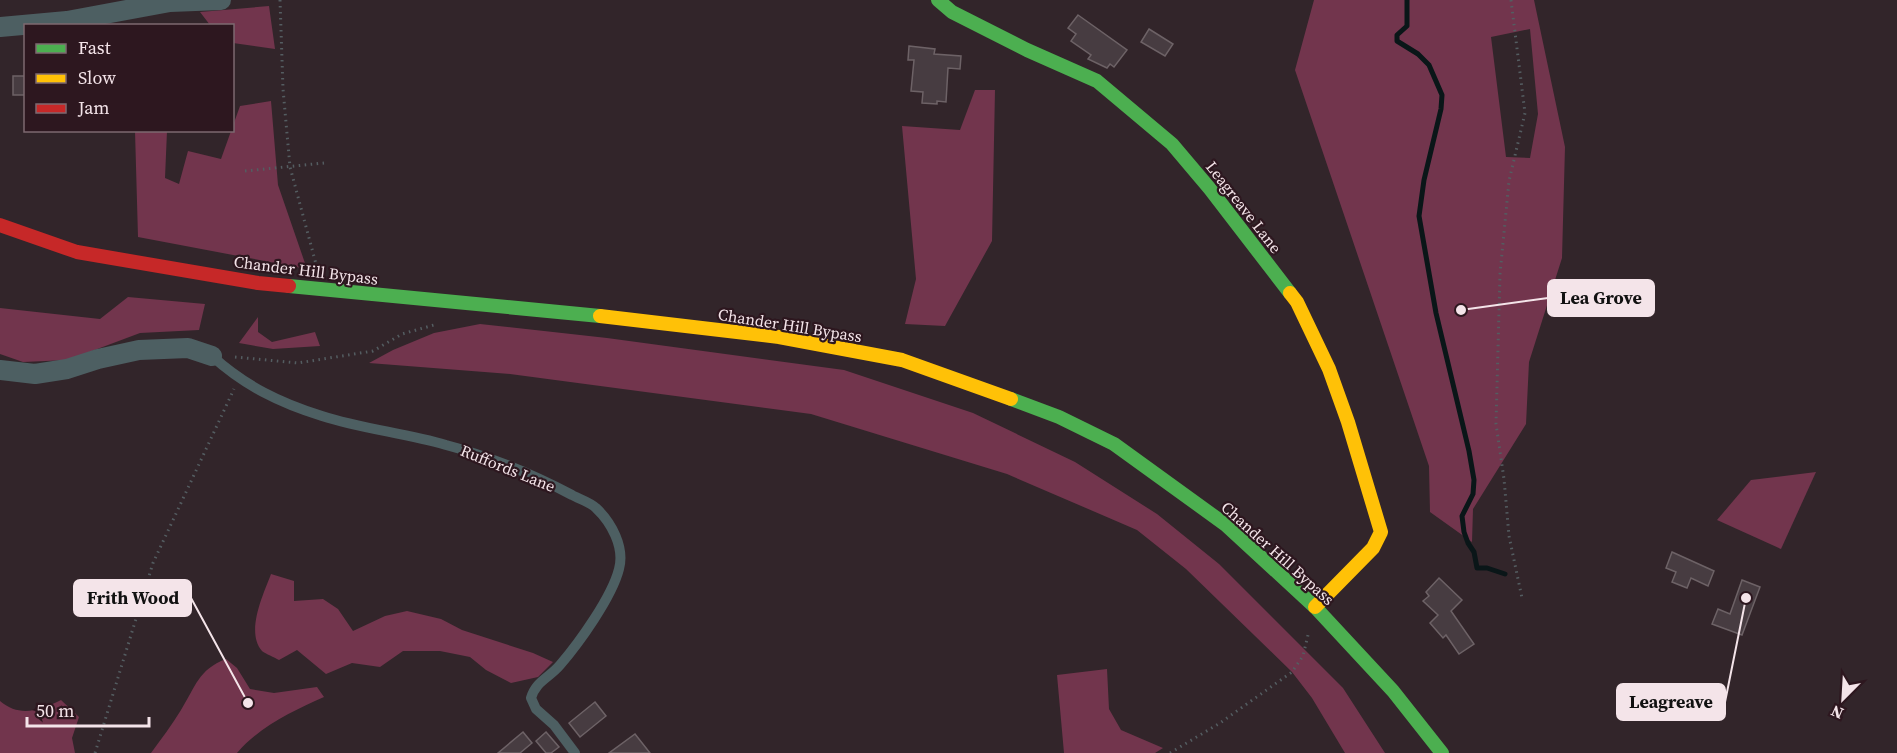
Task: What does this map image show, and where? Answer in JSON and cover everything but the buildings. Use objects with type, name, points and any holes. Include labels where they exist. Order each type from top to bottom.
[{"type":"main road","name":"Leagreave Lane","points":[[938,0],[952,12],[1027,50],[1097,81],[1172,144],[1210,189],[1297,302],[1324,359],[1348,422],[1381,532],[1374,548],[1315,607]]},
{"type":"main road","name":"Chander Hill Bypass","points":[[0,225],[77,252],[258,283],[657,321],[779,337],[902,360],[1059,417],[1114,444],[1226,525],[1315,607],[1393,691],[1442,753]]},
{"type":"street","points":[[34,24],[67,21],[170,2],[221,0]]},
{"type":"street","points":[[0,27],[24,25]]},
{"type":"street","points":[[0,370],[35,374],[68,369],[98,359],[139,350],[188,348],[212,356]]},
{"type":"lane","name":"Ruffords Lane","points":[[212,356],[231,374],[265,395],[323,417],[444,444],[478,455],[563,490],[595,507],[614,532],[620,550],[620,568],[600,607],[559,667],[538,683],[531,698],[536,709],[554,725],[575,753]]},
{"type":"path","points":[[280,0],[283,89],[290,167],[323,290]]},
{"type":"path","points":[[1511,0],[1525,113],[1509,181],[1500,274],[1496,424],[1509,536],[1522,598]]},
{"type":"path","points":[[244,171],[324,163]]},
{"type":"path","points":[[212,356],[265,358],[298,363],[373,351],[402,334],[436,324]]},
{"type":"path","points":[[95,753],[153,563],[231,391],[243,381]]},
{"type":"path","points":[[1170,753],[1220,723],[1293,672],[1303,656]]},
{"type":"shaded area","points":[[1314,0],[1534,0],[1565,147],[1562,258],[1529,362],[1526,424],[1473,509],[1472,542],[1430,512],[1429,466],[1295,70]],"holes":[[[1530,29],[1538,114],[1530,158],[1506,157],[1491,37]]]},
{"type":"shaded area","points":[[269,6],[275,49],[234,43],[234,24],[209,24],[200,12]]},
{"type":"shaded area","points":[[975,90],[995,90],[992,241],[945,326],[905,324],[916,279],[902,126],[960,130]]},
{"type":"shaded area","points":[[271,101],[278,185],[307,269],[138,237],[135,132],[167,132],[165,178],[179,184],[188,151],[221,159],[231,132],[234,132],[234,123],[240,106]]},
{"type":"shaded area","points":[[128,297],[205,304],[199,330],[140,333],[68,360],[23,362],[0,354],[0,308],[100,319]]},
{"type":"shaded area","points":[[258,317],[258,332],[272,342],[315,332],[320,346],[273,349],[239,343]]},
{"type":"shaded area","points":[[480,324],[607,338],[844,370],[973,413],[1075,462],[1157,514],[1219,564],[1343,688],[1385,753],[1345,753],[1312,698],[1292,672],[1186,569],[1137,530],[1007,474],[811,414],[510,374],[369,363],[434,333]]},
{"type":"shaded area","points":[[1816,472],[1781,549],[1717,520],[1751,480]]},
{"type":"shaded area","points":[[271,574],[294,581],[294,601],[323,599],[338,609],[353,631],[385,616],[407,611],[441,619],[462,630],[533,653],[553,662],[538,677],[511,683],[486,670],[470,657],[440,651],[403,651],[380,667],[352,663],[326,674],[297,650],[279,660],[262,651],[255,634],[258,612]]},
{"type":"shaded area","points":[[226,659],[237,668],[250,689],[274,693],[317,687],[324,697],[266,727],[237,753],[151,753],[178,716],[203,674]]},
{"type":"shaded area","points":[[1107,669],[1109,709],[1121,730],[1163,748],[1155,753],[1064,753],[1057,675]]},
{"type":"shaded area","points":[[61,700],[79,717],[72,738],[75,753],[0,753],[0,701],[15,709],[30,711]]},
{"type":"waterway","points":[[1407,0],[1407,26],[1397,35],[1397,41],[1418,54],[1429,65],[1442,95],[1441,109],[1424,180],[1419,216],[1436,313],[1474,480],[1473,494],[1462,516],[1464,532],[1474,552],[1477,568],[1487,568],[1505,574]]},
{"type":"traffic: fast","points":[[938,0],[952,12],[1027,50],[1097,81],[1172,144],[1210,189],[1290,293]]},
{"type":"traffic: fast","points":[[289,286],[600,316]]},
{"type":"traffic: fast","points":[[1011,399],[1059,417],[1114,444],[1226,525],[1315,607],[1393,691],[1442,753]]},
{"type":"traffic: slow","points":[[1290,293],[1297,302],[1329,369],[1348,422],[1381,532],[1373,548],[1315,607]]},
{"type":"traffic: slow","points":[[600,316],[779,337],[902,360],[1011,399]]},
{"type":"traffic: jam","points":[[0,225],[77,252],[258,283],[289,286]]},
{"type":"place","name":"Lea Grove","points":[[1461,310]]},
{"type":"place","name":"Leagreave","points":[[1746,598]]},
{"type":"place","name":"Frith Wood","points":[[248,703]]}]
